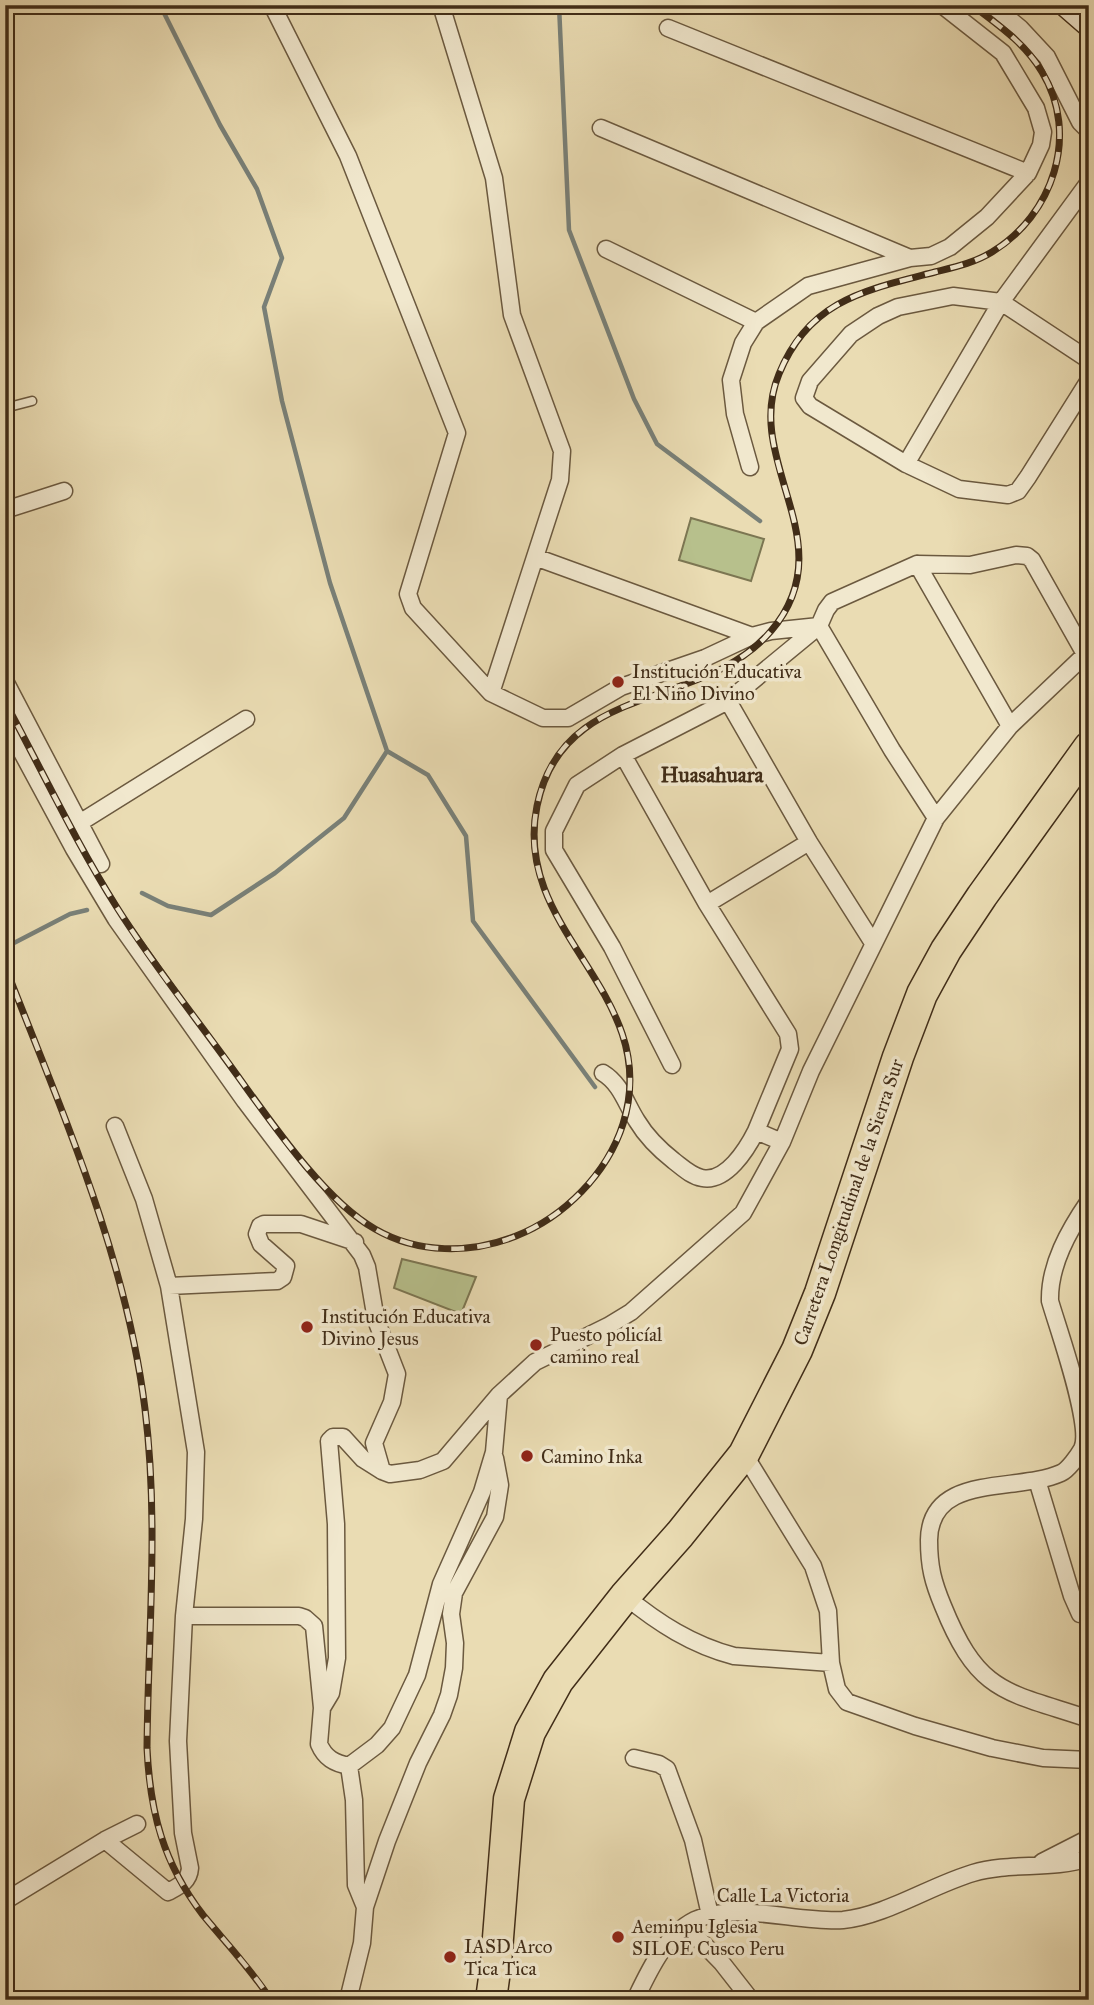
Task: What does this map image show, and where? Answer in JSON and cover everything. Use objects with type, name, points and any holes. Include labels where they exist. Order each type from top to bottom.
[{"type":"highway","name":"Carretera Longitudinal de la Sierra Sur","points":[[491,2000],[509,1799],[522,1750],[540,1710],[558,1681],[625,1596],[680,1534],[744,1454],[786,1375],[815,1305],[922,993],[946,950],[982,896],[1089,747]]},
{"type":"main road","points":[[1066,5],[1089,25]]},
{"type":"street","points":[[272,5],[348,156],[457,433],[408,594],[412,608],[491,693],[543,718],[568,718],[621,687],[705,659],[752,636],[771,631],[819,626]]},
{"type":"street","points":[[441,5],[494,178],[512,315],[562,451],[560,480],[491,693]]},
{"type":"street","points":[[750,467],[735,414],[731,380],[743,343],[756,322],[808,286],[910,258],[940,253],[964,238],[987,217],[1028,173],[1041,145],[1043,132],[1036,108],[1003,52],[942,5]]},
{"type":"street","points":[[992,5],[1020,28],[1047,57],[1080,122],[1089,131]]},
{"type":"street","points":[[668,27],[1028,173]]},
{"type":"street","points":[[601,128],[910,258]]},
{"type":"street","points":[[906,464],[1001,302],[1089,182]]},
{"type":"street","points":[[606,249],[756,322]]},
{"type":"street","points":[[1089,360],[1001,302],[954,296],[898,307],[878,316],[851,334],[810,381],[804,398],[810,406],[906,464],[970,492],[1008,495],[1018,491],[1089,380]]},
{"type":"street","points":[[5,510],[64,491]]},
{"type":"street","points":[[322,1708],[331,1693],[337,1658],[335,1512],[329,1441],[333,1437],[343,1437],[363,1459],[390,1474],[420,1470],[443,1461],[499,1395],[535,1362],[631,1312],[743,1213],[782,1142],[811,1071],[936,818],[1010,726],[1087,652],[1027,556],[1016,555],[970,565],[917,564],[832,602],[825,610],[819,626],[728,701],[623,755],[578,785],[554,831],[554,850],[612,947],[672,1065]]},
{"type":"street","points":[[535,557],[752,636]]},
{"type":"street","points":[[917,564],[1010,726]]},
{"type":"street","points":[[819,626],[936,818]]},
{"type":"street","points":[[5,681],[101,864]]},
{"type":"street","points":[[728,701],[809,842],[873,943]]},
{"type":"street","points":[[74,849],[83,827],[246,719]]},
{"type":"street","points":[[5,721],[101,896],[253,1111],[355,1242],[367,1266],[376,1320],[397,1374],[392,1402],[374,1443],[383,1471]]},
{"type":"street","points":[[603,1073],[618,1086],[636,1120],[655,1144],[682,1168],[700,1178],[708,1178],[721,1173],[740,1157],[757,1131],[791,1042],[707,904],[623,755]]},
{"type":"street","points":[[707,904],[809,842]]},
{"type":"street","points":[[105,1840],[168,1892],[183,1884],[189,1876],[182,1817],[178,1741],[184,1616],[194,1519],[196,1452],[169,1286],[145,1199],[115,1126]]},
{"type":"street","points":[[757,1131],[782,1142]]},
{"type":"street","points":[[1089,1201],[1056,1259],[1050,1283],[1050,1301],[1081,1409],[1083,1448],[1066,1470],[1037,1480],[949,1498],[940,1505],[929,1526],[931,1577],[955,1636],[969,1661],[981,1674],[1024,1700],[1089,1719]]},
{"type":"street","points":[[169,1286],[277,1280],[283,1277],[286,1266],[264,1247],[257,1234],[264,1223],[301,1224],[355,1242]]},
{"type":"street","points":[[184,1616],[305,1618],[314,1626],[322,1708],[318,1738],[321,1749],[337,1764],[349,1766],[377,1745],[392,1728],[417,1675],[441,1584],[482,1492],[494,1452],[499,1395]]},
{"type":"street","points":[[348,2000],[362,1943],[365,1907],[387,1841],[449,1695],[454,1668],[455,1643],[451,1614],[454,1593],[495,1517],[500,1485],[494,1452]]},
{"type":"street","points":[[744,1454],[813,1566],[828,1611],[831,1663],[837,1689],[847,1702],[1004,1751],[1043,1758],[1089,1760]]},
{"type":"street","points":[[1037,1480],[1072,1596],[1080,1614],[1089,1614]]},
{"type":"street","points":[[625,1596],[667,1628],[723,1653],[831,1663]]},
{"type":"street","points":[[634,1758],[659,1764],[667,1769],[692,1840],[710,1915]]},
{"type":"street","points":[[349,1766],[354,1800],[356,1885],[365,1907]]},
{"type":"street","points":[[5,1901],[105,1840],[137,1824]]},
{"type":"street","points":[[1031,1868],[1089,1838]]},
{"type":"street","name":"Calle La Victoria","points":[[635,2000],[664,1948],[678,1931],[710,1915],[754,1913],[795,1919],[852,1919],[973,1873],[1074,1863],[1089,1857]]},
{"type":"street","points":[[686,1926],[722,1963],[751,2000]]},
{"type":"lane","points":[[5,408],[32,401]]},
{"type":"green space","points":[[691,518],[764,539],[751,581],[679,560]]},
{"type":"green space","points":[[402,1259],[476,1277],[461,1314],[394,1288]]},
{"type":"waterway","points":[[160,5],[220,125],[257,189],[282,258],[264,307],[282,401],[330,583],[387,751],[428,775],[466,836],[473,921],[595,1087]]},
{"type":"waterway","points":[[559,5],[569,230],[634,399],[657,444],[760,521]]},
{"type":"waterway","points":[[142,893],[168,906],[211,915],[275,873],[344,818],[387,751]]},
{"type":"waterway","points":[[12,944],[70,914],[87,910]]},
{"type":"railway","points":[[5,702],[87,856],[130,928],[282,1137],[337,1200],[375,1229],[392,1237],[445,1249],[499,1242],[551,1218],[582,1192],[606,1160],[623,1124],[630,1078],[623,1037],[607,999],[545,891],[535,851],[537,806],[552,765],[575,736],[604,716],[709,675],[742,657],[771,631],[791,598],[799,566],[797,534],[773,439],[771,407],[779,374],[791,349],[806,329],[823,314],[863,293],[964,264],[992,252],[1013,236],[1031,217],[1045,195],[1054,172],[1059,147],[1059,122],[1053,96],[1042,72],[1028,52],[972,5]]},
{"type":"railway","points":[[5,966],[89,1184],[123,1295],[136,1352],[145,1409],[151,1494],[152,1578],[147,1748],[155,1815],[168,1856],[189,1896],[271,2000]]},
{"type":"place","name":"Institución Educativa El Niño Divino","points":[[618,682]]},
{"type":"place","name":"Institución Educativa Divino Jesus","points":[[307,1327]]},
{"type":"place","name":"Puesto policíal camino real","points":[[536,1345]]},
{"type":"place","name":"Camino Inka","points":[[527,1456]]},
{"type":"place","name":"Aeminpu Iglesia SILOE Cusco Peru","points":[[618,1937]]},
{"type":"place","name":"IASD Arco Tica Tica","points":[[450,1957]]},
{"type":"district","name":"Huasahuara","points":[[712,775]]}]
